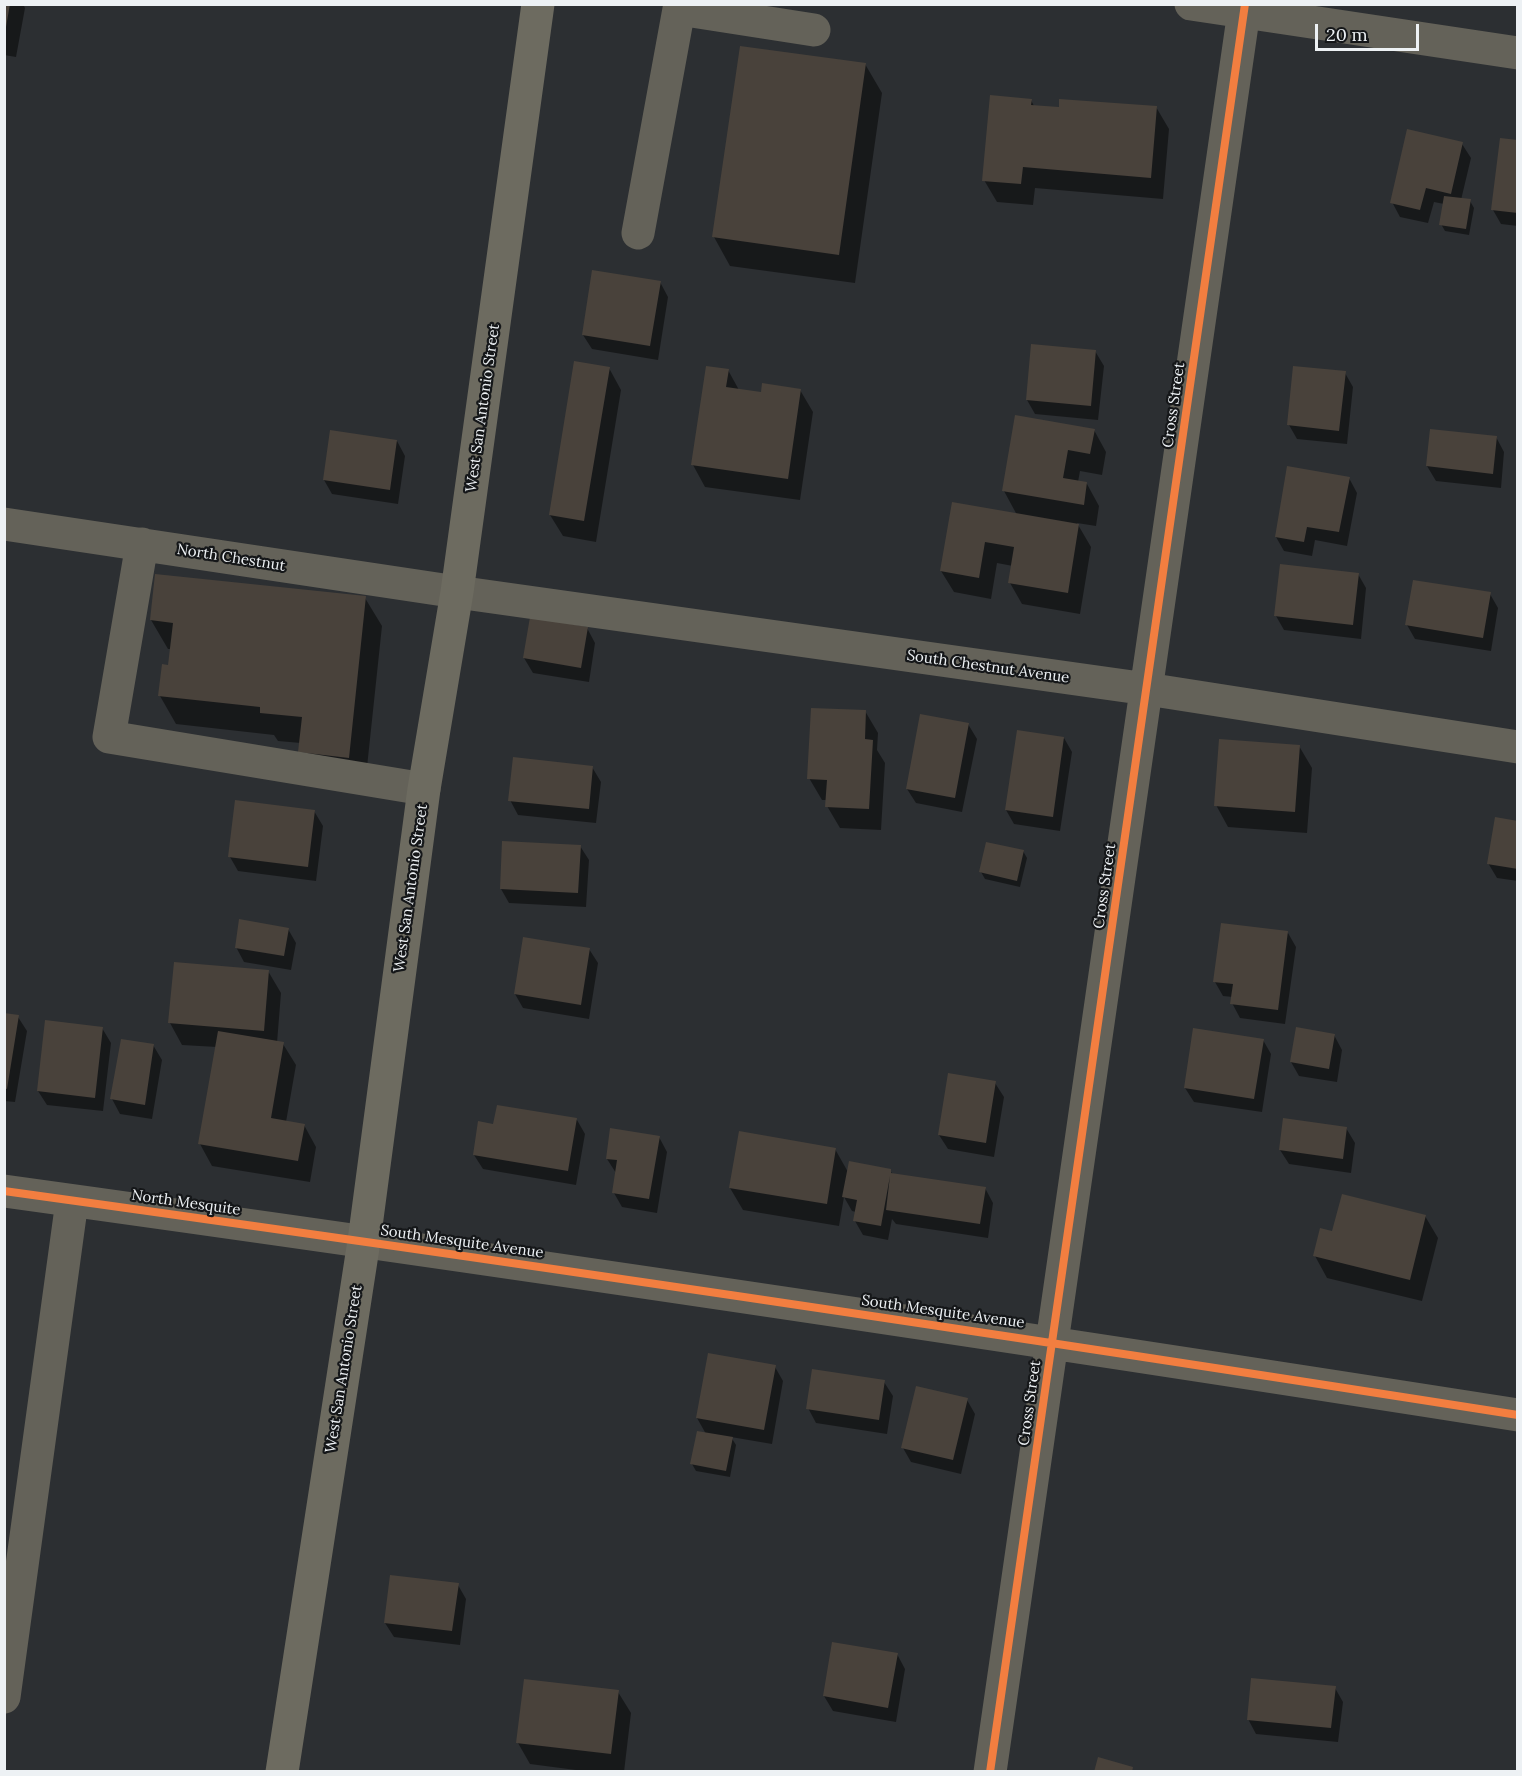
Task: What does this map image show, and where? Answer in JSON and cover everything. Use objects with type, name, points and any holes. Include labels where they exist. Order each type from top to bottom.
[{"type":"main road","name":"West San Antonio Street","points":[[282,1772],[364,1241],[424,789],[457,592],[538,4]]},
{"type":"street","points":[[1191,4],[1244,8],[1518,53]]},
{"type":"street","name":"Cross Street","points":[[990,1772],[1244,8]]},
{"type":"street","points":[[638,233],[679,9],[775,14],[814,30]]},
{"type":"street","name":"North Chestnut","points":[[4,524],[457,592]]},
{"type":"street","points":[[142,544],[109,737],[424,789]]},
{"type":"street","name":"South Chestnut Avenue","points":[[457,592],[1147,689],[1518,747]]},
{"type":"street","name":"North Mesquite","points":[[4,1191],[364,1241]]},
{"type":"street","points":[[4,1697],[72,1201]]},
{"type":"street","name":"South Mesquite Avenue","points":[[364,1241],[1052,1342],[1518,1415]]},
{"type":"building","points":[[4,4],[10,4],[6,27],[4,27]]},
{"type":"building","points":[[740,46],[866,63],[839,255],[712,237]]},
{"type":"building","points":[[990,95],[1032,99],[1031,105],[1059,107],[1059,99],[1157,106],[1151,178],[1023,167],[1021,184],[982,181]]},
{"type":"building","points":[[1407,129],[1463,142],[1451,194],[1426,188],[1420,210],[1390,203]]},
{"type":"building","points":[[1500,138],[1518,140],[1518,213],[1491,210]]},
{"type":"building","points":[[1444,196],[1471,199],[1466,229],[1439,225]]},
{"type":"building","points":[[592,270],[661,281],[650,346],[582,335]]},
{"type":"building","points":[[1031,344],[1096,350],[1091,406],[1026,400]]},
{"type":"building","points":[[574,361],[610,367],[584,521],[549,515]]},
{"type":"building","points":[[706,366],[729,369],[726,387],[761,392],[762,383],[801,389],[788,479],[691,465]]},
{"type":"building","points":[[1293,366],[1346,371],[1339,431],[1287,425]]},
{"type":"building","points":[[1015,415],[1095,429],[1090,454],[1068,450],[1063,478],[1087,482],[1084,505],[1002,491]]},
{"type":"building","points":[[1430,429],[1497,436],[1493,474],[1426,466]]},
{"type":"building","points":[[330,430],[397,440],[390,490],[323,480]]},
{"type":"building","points":[[1287,466],[1350,477],[1339,532],[1307,527],[1304,542],[1275,537]]},
{"type":"building","points":[[952,502],[1079,524],[1068,593],[1008,583],[1014,547],[985,542],[979,578],[940,571]]},
{"type":"building","points":[[1280,564],[1359,573],[1353,625],[1274,616]]},
{"type":"building","points":[[155,574],[366,596],[349,758],[298,752],[302,717],[260,713],[260,707],[158,696],[162,664],[168,665],[173,623],[150,620]]},
{"type":"building","points":[[1413,580],[1491,592],[1483,638],[1405,625]]},
{"type":"building","points":[[530,617],[588,627],[581,668],[523,658]]},
{"type":"building","points":[[811,708],[866,710],[865,739],[873,740],[869,809],[825,807],[827,780],[807,779]]},
{"type":"building","points":[[920,714],[969,723],[955,798],[906,789]]},
{"type":"building","points":[[1017,730],[1064,737],[1053,817],[1005,810]]},
{"type":"building","points":[[1219,739],[1300,745],[1295,812],[1214,806]]},
{"type":"building","points":[[513,757],[593,766],[589,809],[508,801]]},
{"type":"building","points":[[235,800],[315,810],[308,867],[228,857]]},
{"type":"building","points":[[1495,817],[1518,821],[1518,869],[1487,864]]},
{"type":"building","points":[[502,841],[581,845],[578,893],[500,889]]},
{"type":"building","points":[[986,842],[1024,850],[1017,881],[979,872]]},
{"type":"building","points":[[239,919],[289,928],[284,956],[235,948]]},
{"type":"building","points":[[1221,923],[1288,931],[1278,1010],[1230,1004],[1233,984],[1213,982]]},
{"type":"building","points":[[523,937],[590,948],[581,1005],[514,994]]},
{"type":"building","points":[[174,962],[269,970],[264,1031],[168,1023]]},
{"type":"building","points":[[4,1013],[19,1015],[7,1089],[4,1088]]},
{"type":"building","points":[[45,1020],[103,1027],[95,1098],[37,1091]]},
{"type":"building","points":[[1296,1027],[1335,1034],[1329,1069],[1290,1062]]},
{"type":"building","points":[[1193,1028],[1264,1039],[1254,1099],[1184,1088]]},
{"type":"building","points":[[218,1031],[284,1042],[271,1118],[305,1124],[298,1161],[198,1144]]},
{"type":"building","points":[[121,1039],[154,1044],[145,1105],[110,1099]]},
{"type":"building","points":[[948,1073],[996,1081],[986,1143],[938,1135]]},
{"type":"building","points":[[497,1105],[577,1118],[568,1171],[473,1155],[478,1121],[493,1124]]},
{"type":"building","points":[[1283,1118],[1347,1127],[1343,1159],[1279,1150]]},
{"type":"building","points":[[610,1128],[660,1136],[649,1199],[612,1193],[617,1160],[606,1159]]},
{"type":"building","points":[[739,1131],[836,1148],[827,1204],[729,1188]]},
{"type":"building","points":[[849,1161],[891,1169],[891,1173],[986,1187],[980,1224],[886,1210],[890,1176],[881,1226],[853,1221],[857,1200],[842,1197]]},
{"type":"building","points":[[1342,1194],[1426,1215],[1410,1280],[1313,1256],[1320,1228],[1332,1231]]},
{"type":"building","points":[[708,1353],[776,1365],[764,1430],[696,1418]]},
{"type":"building","points":[[812,1369],[885,1380],[879,1420],[806,1409]]},
{"type":"building","points":[[916,1386],[968,1398],[953,1460],[901,1448]]},
{"type":"building","points":[[697,1431],[733,1437],[726,1471],[690,1464]]},
{"type":"building","points":[[390,1575],[459,1583],[452,1631],[384,1623]]},
{"type":"building","points":[[832,1642],[898,1653],[888,1708],[823,1696]]},
{"type":"building","points":[[1251,1678],[1336,1686],[1331,1728],[1247,1720]]},
{"type":"building","points":[[524,1679],[619,1690],[611,1754],[516,1743]]},
{"type":"building","points":[[1098,1757],[1133,1767],[1132,1772],[1094,1772]]},
{"type":"cycle path","points":[[990,1772],[1245,4]]},
{"type":"cycle path","points":[[4,1191],[762,1300],[1518,1415]]}]
